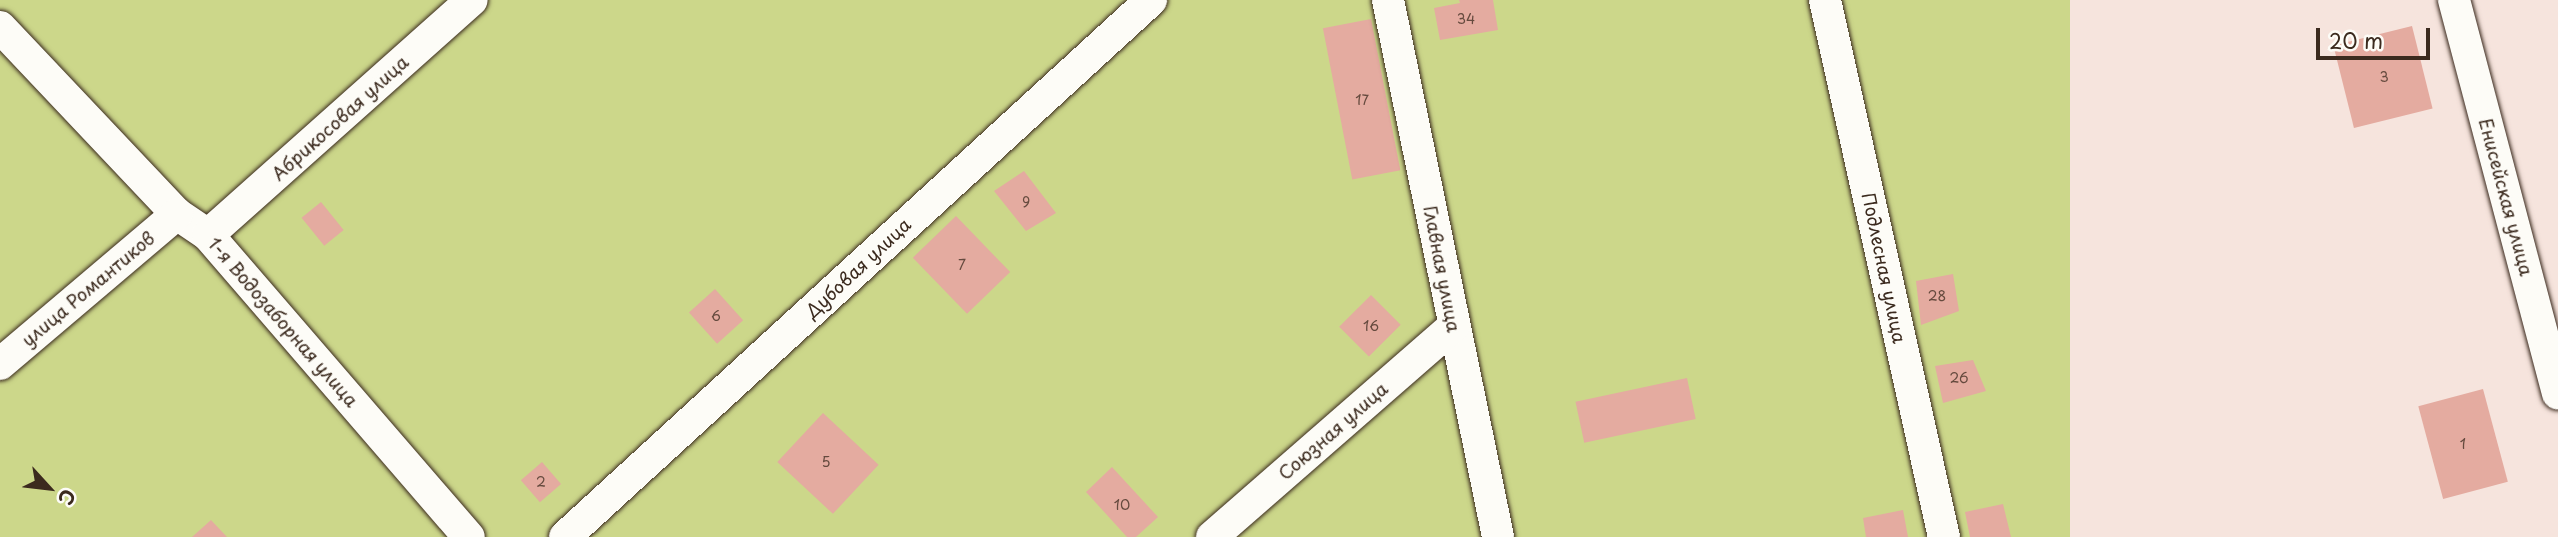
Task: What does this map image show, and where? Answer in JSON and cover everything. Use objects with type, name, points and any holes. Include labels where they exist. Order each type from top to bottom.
[{"type":"street","name":"Абрикосовая улица","points":[[208,235],[472,0]]},
{"type":"street","name":"Дубовая улица","points":[[565,537],[1151,0]]},
{"type":"street","name":"Главная улица","points":[[1388,0],[1498,537]]},
{"type":"street","name":"Подлесная улица","points":[[1825,0],[1944,537]]},
{"type":"street","name":"Енисейская улица","points":[[2454,0],[2558,394]]},
{"type":"street","name":"1-я Водозаборная улица","points":[[0,27],[177,214],[208,235],[469,537]]},
{"type":"street","name":"улица Романтиков","points":[[0,364],[177,214]]},
{"type":"street","name":"Союзная улица","points":[[1212,537],[1454,326]]},
{"type":"green space","points":[[0,0],[2070,0],[2070,537],[0,537]]},
{"type":"building","points":[[1459,0],[1493,0],[1498,30],[1440,40],[1434,8],[1460,3]]},
{"type":"building","points":[[1371,19],[1400,170],[1352,180],[1323,28]]},
{"type":"building","points":[[2412,26],[2433,108],[2354,128],[2333,46]]},
{"type":"building","points":[[1024,171],[1056,213],[1026,231],[994,191]]},
{"type":"building","points":[[321,202],[344,230],[324,246],[302,218]]},
{"type":"building","points":[[956,216],[1010,272],[967,314],[913,258]]},
{"type":"building","points":[[1953,274],[1959,311],[1921,325],[1916,281]]},
{"type":"building","points":[[715,289],[743,320],[717,344],[689,312]]},
{"type":"building","points":[[1371,295],[1401,325],[1369,357],[1339,327]]},
{"type":"building","points":[[1973,360],[1986,391],[1943,403],[1935,366]]},
{"type":"building","points":[[1687,378],[1696,419],[1584,443],[1575,402]]},
{"type":"building","points":[[2483,389],[2508,482],[2443,499],[2418,406]]},
{"type":"building","points":[[823,413],[879,465],[833,514],[777,462]]},
{"type":"building","points":[[542,462],[561,484],[540,502],[521,480]]},
{"type":"building","points":[[1112,467],[1158,517],[1136,537],[1127,537],[1086,492]]},
{"type":"building","points":[[2003,504],[2011,537],[1970,537],[1965,512]]},
{"type":"building","points":[[1903,510],[1908,537],[1866,537],[1863,518]]},
{"type":"building","points":[[211,520],[227,537],[192,537]]}]
